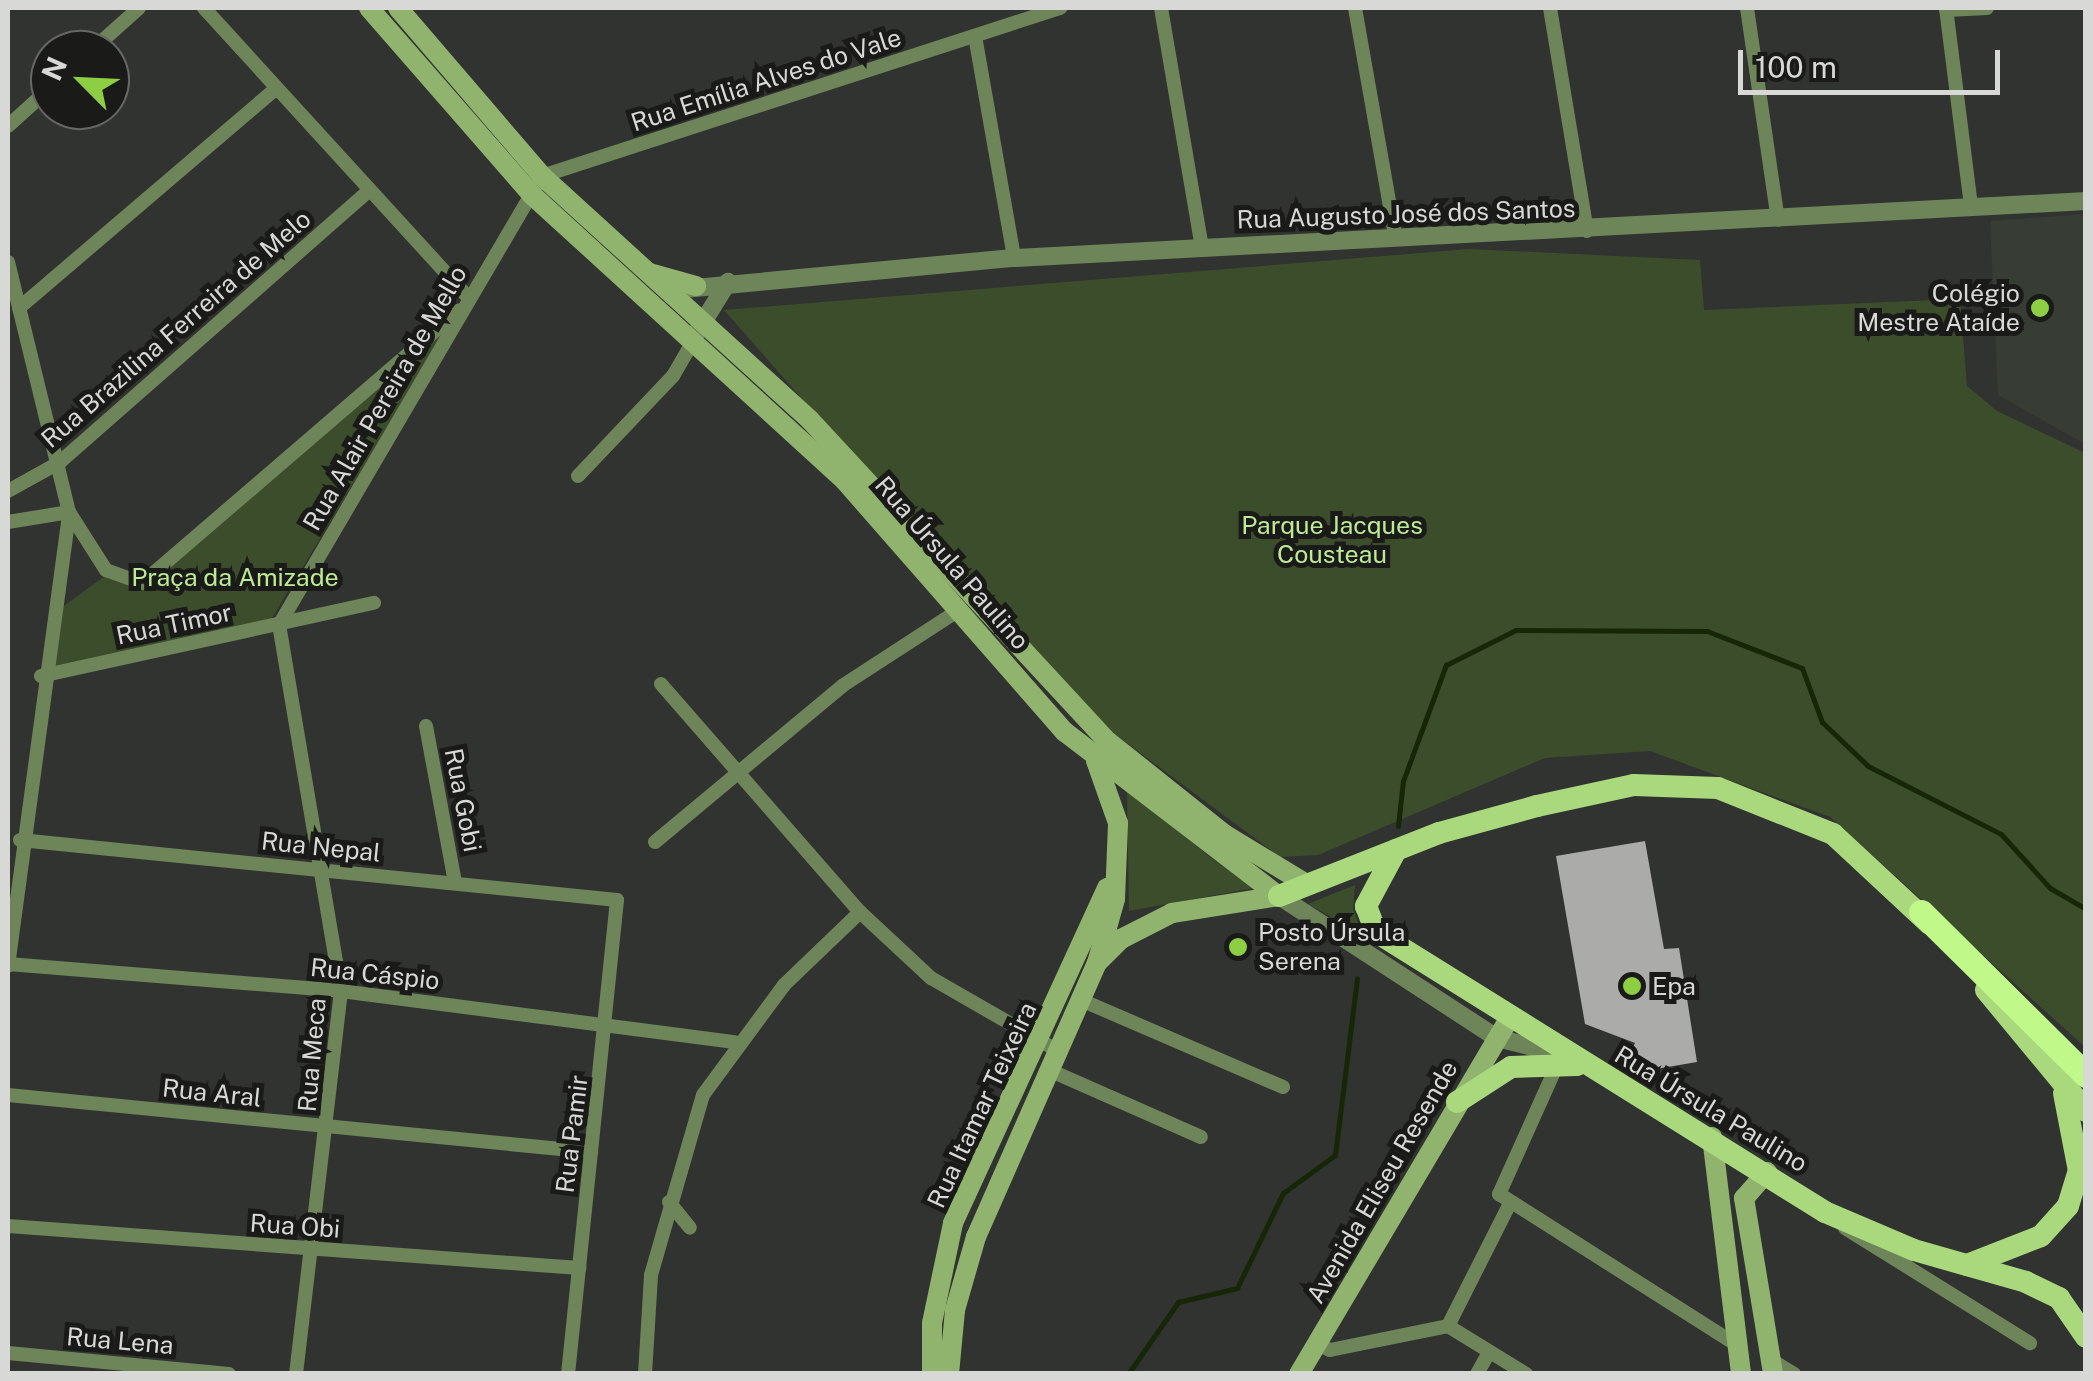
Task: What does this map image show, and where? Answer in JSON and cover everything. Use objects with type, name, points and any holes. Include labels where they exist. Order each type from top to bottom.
[{"type":"highway","points":[[1921,912],[2073,1076]]},
{"type":"main road","name":"Rua Úrsula Paulino","points":[[369,8],[536,185],[666,304],[702,321],[857,469],[1105,739],[1224,834],[1308,885]]},
{"type":"main road","name":"Rua Úrsula Paulino","points":[[398,8],[536,185],[643,270],[693,342],[845,481],[956,612],[1094,757],[1279,896]]},
{"type":"main road","points":[[643,270],[696,286]]},
{"type":"main road","name":"Rua Itamar Teixeira","points":[[932,1374],[932,1323],[953,1223],[1081,1000],[1098,963],[1116,868],[1118,823],[1094,757]]},
{"type":"main road","points":[[1279,896],[1396,850],[1634,784],[1718,788],[1832,834],[1921,912]]},
{"type":"main road","name":"Rua Úrsula Paulino","points":[[1396,850],[1366,906],[1376,932],[1570,1061],[1712,1137],[1825,1212],[1910,1261],[1967,1265],[2058,1298],[2086,1336]]},
{"type":"main road","name":"Rua Itamar Teixeira","points":[[949,1374],[955,1310],[976,1237],[1049,1055],[1116,868]]},
{"type":"main road","name":"Rua Itamar Teixeira","points":[[1098,963],[1121,939],[1172,913],[1279,896]]},
{"type":"main road","name":"Avenida Eliseu Resende","points":[[1299,1374],[1456,1102],[1510,1018]]},
{"type":"main road","points":[[1456,1102],[1511,1067],[1570,1061]]},
{"type":"main road","points":[[2073,1076],[2086,1111]]},
{"type":"main road","points":[[1967,1265],[2040,1236],[2068,1206],[2080,1170],[2073,1076]]},
{"type":"main road","points":[[1712,1137],[1741,1374]]},
{"type":"main road","points":[[1767,1172],[1744,1198],[1772,1367]]},
{"type":"street","points":[[114,30],[139,8]]},
{"type":"street","points":[[69,512],[106,570],[142,584],[466,303],[272,90],[204,8]]},
{"type":"street","name":"Rua Emília Alves do Vale","points":[[536,185],[1060,8]]},
{"type":"street","points":[[1161,8],[1202,248]]},
{"type":"street","points":[[1355,8],[1396,236]]},
{"type":"street","points":[[1550,8],[1587,232]]},
{"type":"street","points":[[1747,8],[1778,220]]},
{"type":"street","points":[[1971,207],[1946,9],[1988,8]]},
{"type":"street","points":[[974,36],[1014,258]]},
{"type":"street","points":[[19,308],[272,90]]},
{"type":"street","points":[[8,126],[30,106]]},
{"type":"street","name":"Rua Alair Pereira de Mello","points":[[279,624],[536,185]]},
{"type":"street","name":"Rua Brazilina Ferreira de Melo","points":[[8,491],[60,462],[368,191]]},
{"type":"street","name":"Rua Augusto José dos Santos","points":[[666,304],[696,286],[1014,258],[1396,236],[1587,232],[2086,201]]},
{"type":"street","points":[[8,262],[60,462],[69,512],[41,676],[8,965]]},
{"type":"street","points":[[578,476],[674,376],[702,321],[728,282]]},
{"type":"street","points":[[8,522],[69,512]]},
{"type":"street","name":"Rua Timor","points":[[41,676],[374,604]]},
{"type":"street","points":[[655,842],[739,768],[842,686],[956,612]]},
{"type":"street","name":"Rua Meca","points":[[279,624],[316,869],[341,992],[296,1374]]},
{"type":"street","points":[[661,684],[739,768],[860,912],[931,978],[1049,1055],[1201,1137]]},
{"type":"street","name":"Rua Gobi","points":[[426,726],[455,882]]},
{"type":"street","name":"Rua Nepal","points":[[20,840],[617,900]]},
{"type":"street","name":"Rua Úrsula Paulino","points":[[1279,896],[1497,1038],[1570,1061]]},
{"type":"street","name":"Rua Pamir","points":[[568,1374],[608,1024],[617,900]]},
{"type":"street","points":[[645,1374],[651,1275],[669,1202],[704,1095],[735,1042],[860,912]]},
{"type":"street","name":"Rua Cáspio","points":[[8,965],[341,992],[735,1042]]},
{"type":"street","points":[[1081,1000],[1283,1087]]},
{"type":"street","points":[[1570,1061],[1498,1184],[1509,1205],[1737,1345]]},
{"type":"street","name":"Rua Aral","points":[[8,1095],[591,1152]]},
{"type":"street","points":[[669,1202],[690,1228]]},
{"type":"street","points":[[1448,1326],[1509,1205]]},
{"type":"street","name":"Rua Obi","points":[[8,1226],[579,1268]]},
{"type":"street","name":"Rua Úrsula Paulino","points":[[1910,1261],[2030,1343]]},
{"type":"street","points":[[1317,1344],[1330,1350],[1448,1326],[1526,1374]]},
{"type":"street","points":[[1477,1374],[1490,1352]]},
{"type":"street","name":"Rua Lena","points":[[8,1354],[229,1374]]},
{"type":"street","points":[[1772,1367],[1794,1374]]},
{"type":"shaded area","name":"Colégio Mestre Ataíde","points":[[2086,214],[2085,444],[1998,395],[1990,221]]},
{"type":"green space","name":"Parque Jacques Cousteau","points":[[1469,249],[1700,260],[1704,310],[1960,299],[1967,386],[1997,411],[2085,453],[2085,1047],[1830,817],[1650,751],[1545,758],[1318,855],[1280,857],[1116,735],[981,603],[724,310]]},
{"type":"green space","name":"Praça da Amizade","points":[[454,317],[269,623],[50,670],[57,611],[105,576],[143,589]]},
{"type":"green space","points":[[1127,790],[1210,857],[1254,888],[1129,911]]},
{"type":"green space","points":[[1355,885],[1353,909],[1363,935],[1308,904]]},
{"type":"building","name":"Epa","points":[[1645,841],[1664,949],[1679,948],[1697,1062],[1644,1071],[1626,1062],[1635,1043],[1585,1024],[1556,856]]},
{"type":"waterway","points":[[1398,826],[1403,781],[1446,665],[1516,630],[1707,631],[1802,668],[1822,722],[1868,766],[2001,834],[2050,888],[2086,909]]},
{"type":"waterway","points":[[1128,1374],[1178,1302],[1237,1288],[1283,1193],[1335,1155],[1357,978]]},
{"type":"place","name":"Colégio Mestre Ataíde","points":[[2040,308]]},
{"type":"place","name":"Posto Úrsula Serena","points":[[1238,947]]},
{"type":"place","name":"Epa","points":[[1632,986]]}]
